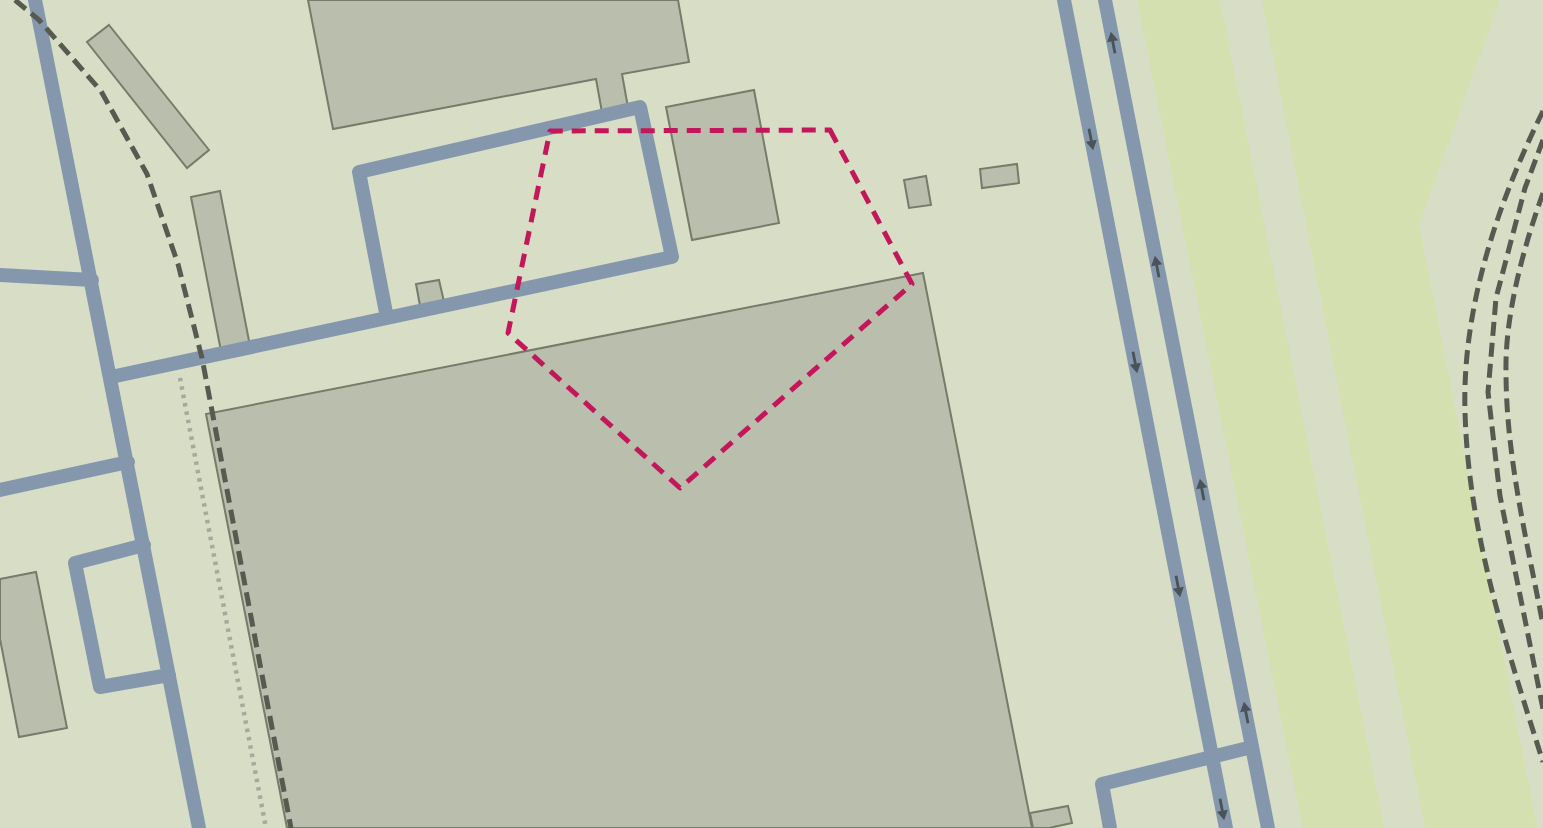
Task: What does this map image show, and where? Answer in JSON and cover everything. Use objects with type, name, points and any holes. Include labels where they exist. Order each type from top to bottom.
[{"type":"lane","points":[[35,0],[199,828]]},
{"type":"lane","points":[[1064,0],[1226,828]]},
{"type":"lane","points":[[1105,0],[1268,828]]},
{"type":"lane","points":[[111,377],[177,363],[387,318],[671,257],[640,107],[359,172],[387,318]]},
{"type":"lane","points":[[0,275],[92,280]]},
{"type":"lane","points":[[0,490],[128,462]]},
{"type":"lane","points":[[144,544],[75,563],[100,687],[169,675]]},
{"type":"lane","points":[[1110,828],[1102,784],[1252,747]]},
{"type":"path","points":[[177,363],[266,828]]},
{"type":"highlighted area","points":[[830,130],[912,284],[680,488],[508,333],[550,131]]},
{"type":"shaded area","points":[[0,0],[1543,0],[1543,828],[0,828]]},
{"type":"green space","points":[[1137,0],[1220,0],[1384,828],[1303,828]]},
{"type":"green space","points":[[1262,0],[1500,0],[1419,224],[1537,828],[1425,828]]},
{"type":"building","points":[[308,0],[678,0],[689,62],[622,74],[629,113],[603,118],[596,79],[333,129]]},
{"type":"building","points":[[109,25],[209,150],[187,168],[87,42]]},
{"type":"building","points":[[754,90],[779,223],[692,240],[666,107]]},
{"type":"building","points":[[1017,164],[1019,183],[982,188],[980,169]]},
{"type":"building","points":[[926,176],[931,205],[909,208],[904,180]]},
{"type":"building","points":[[220,191],[250,346],[221,351],[191,197]]},
{"type":"building","points":[[923,273],[1032,828],[287,828],[206,414]]},
{"type":"building","points":[[439,280],[445,306],[421,311],[416,284]]},
{"type":"building","points":[[36,572],[67,728],[19,737],[0,639],[0,579]]},
{"type":"building","points":[[1068,806],[1072,823],[1033,828],[1030,813]]},
{"type":"railway","points":[[15,0],[39,20],[101,91],[147,174],[178,264],[202,358],[291,828]]},
{"type":"railway","points":[[1543,111],[1511,182],[1486,256],[1470,333],[1465,411],[1473,501],[1482,545],[1503,633],[1543,762]]},
{"type":"railway","points":[[1543,140],[1525,188],[1496,298],[1488,392],[1500,496],[1543,709]]},
{"type":"railway","points":[[1543,193],[1529,235],[1512,304],[1506,371],[1513,467],[1543,625]]}]
